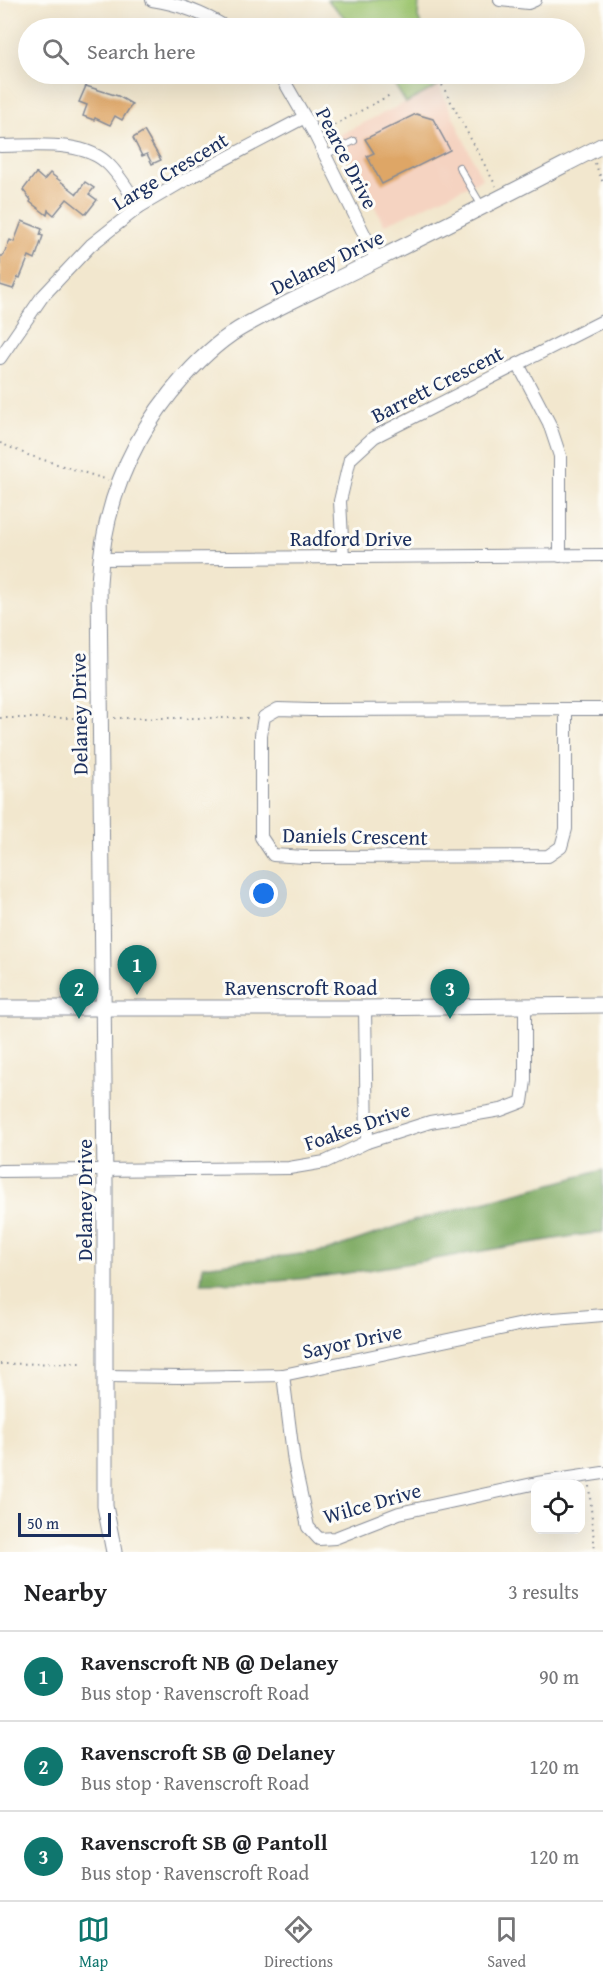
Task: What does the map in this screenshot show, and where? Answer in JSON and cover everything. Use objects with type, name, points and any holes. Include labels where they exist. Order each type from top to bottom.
[{"type":"street","points":[[152,0],[169,2],[208,18]]},
{"type":"street","points":[[500,0],[528,3],[535,0]]},
{"type":"street","name":"Pearce Drive","points":[[286,84],[325,155],[376,260]]},
{"type":"street","name":"Large Crescent","points":[[0,358],[42,297],[91,245],[139,207],[184,180],[305,117]]},
{"type":"street","points":[[0,146],[73,147],[88,152],[108,163],[139,207]]},
{"type":"street","name":"Delaney Drive","points":[[114,1552],[105,1506],[100,559],[118,483],[132,452],[162,402],[204,356],[245,326],[483,208],[597,148]]},
{"type":"street","name":"Barrett Crescent","points":[[343,557],[340,501],[350,459],[374,437],[603,321]]},
{"type":"street","points":[[518,364],[549,423],[560,456],[560,556]]},
{"type":"street","name":"Radford Drive","points":[[100,559],[603,555]]},
{"type":"street","points":[[264,717],[278,709],[603,709]]},
{"type":"street","name":"Daniels Crescent","points":[[264,717],[261,735],[261,837],[273,855],[304,857],[548,856],[561,847],[566,829],[566,709]]},
{"type":"street","name":"Foakes Drive","points":[[0,1171],[290,1168],[325,1162],[367,1142],[430,1122],[501,1110],[522,1102],[525,1081],[525,1005]]},
{"type":"street","name":"Ravenscroft Road","points":[[0,1008],[365,1008],[603,1005]]},
{"type":"street","points":[[365,1008],[367,1142]]},
{"type":"street","name":"Sayor Drive","points":[[106,1376],[283,1375],[542,1320],[603,1315]]},
{"type":"street","name":"Wilce Drive","points":[[283,1375],[296,1473],[308,1527],[319,1539],[336,1538],[399,1513],[587,1474],[603,1473]]},
{"type":"lane","points":[[325,155],[354,141]]},
{"type":"lane","points":[[459,167],[483,208]]},
{"type":"path","points":[[442,85],[502,198]]},
{"type":"path","points":[[329,128],[390,95]]},
{"type":"path","points":[[597,148],[603,183]]},
{"type":"path","points":[[0,443],[118,483]]},
{"type":"path","points":[[0,718],[264,717]]},
{"type":"path","points":[[0,1364],[83,1363]]},
{"type":"path","points":[[587,1474],[595,1552]]},
{"type":"shaded area","points":[[439,86],[482,179],[384,225],[339,135]]},
{"type":"green space","points":[[327,0],[419,0],[418,18],[346,18]]},
{"type":"green space","points":[[394,84],[442,84],[406,103]]},
{"type":"green space","points":[[603,1170],[603,1232],[319,1277],[269,1282],[201,1283],[203,1266],[326,1251],[413,1221]]},
{"type":"building","points":[[86,86],[118,96],[132,104],[122,120],[115,116],[110,125],[95,118],[94,120],[83,116],[87,105],[79,102]]},
{"type":"building","points":[[416,114],[433,119],[450,150],[382,184],[367,156],[374,153],[365,139]]},
{"type":"building","points":[[144,131],[161,160],[152,164],[147,154],[142,156],[133,138]]},
{"type":"building","points":[[36,173],[44,180],[50,173],[77,194],[85,182],[94,188],[89,194],[97,200],[86,214],[67,199],[54,215],[48,210],[47,215],[30,202],[31,200],[23,190]]},
{"type":"building","points":[[22,221],[42,229],[40,235],[43,236],[35,259],[29,256],[13,289],[0,285],[0,256],[3,256],[10,240],[14,242]]},
{"type":"place","name":"Ravenscroft NB @ Delaney","points":[[137,995]]},
{"type":"place","name":"Ravenscroft SB @ Delaney","points":[[79,1019]]},
{"type":"place","name":"Ravenscroft SB @ Pantoll","points":[[450,1019]]}]
